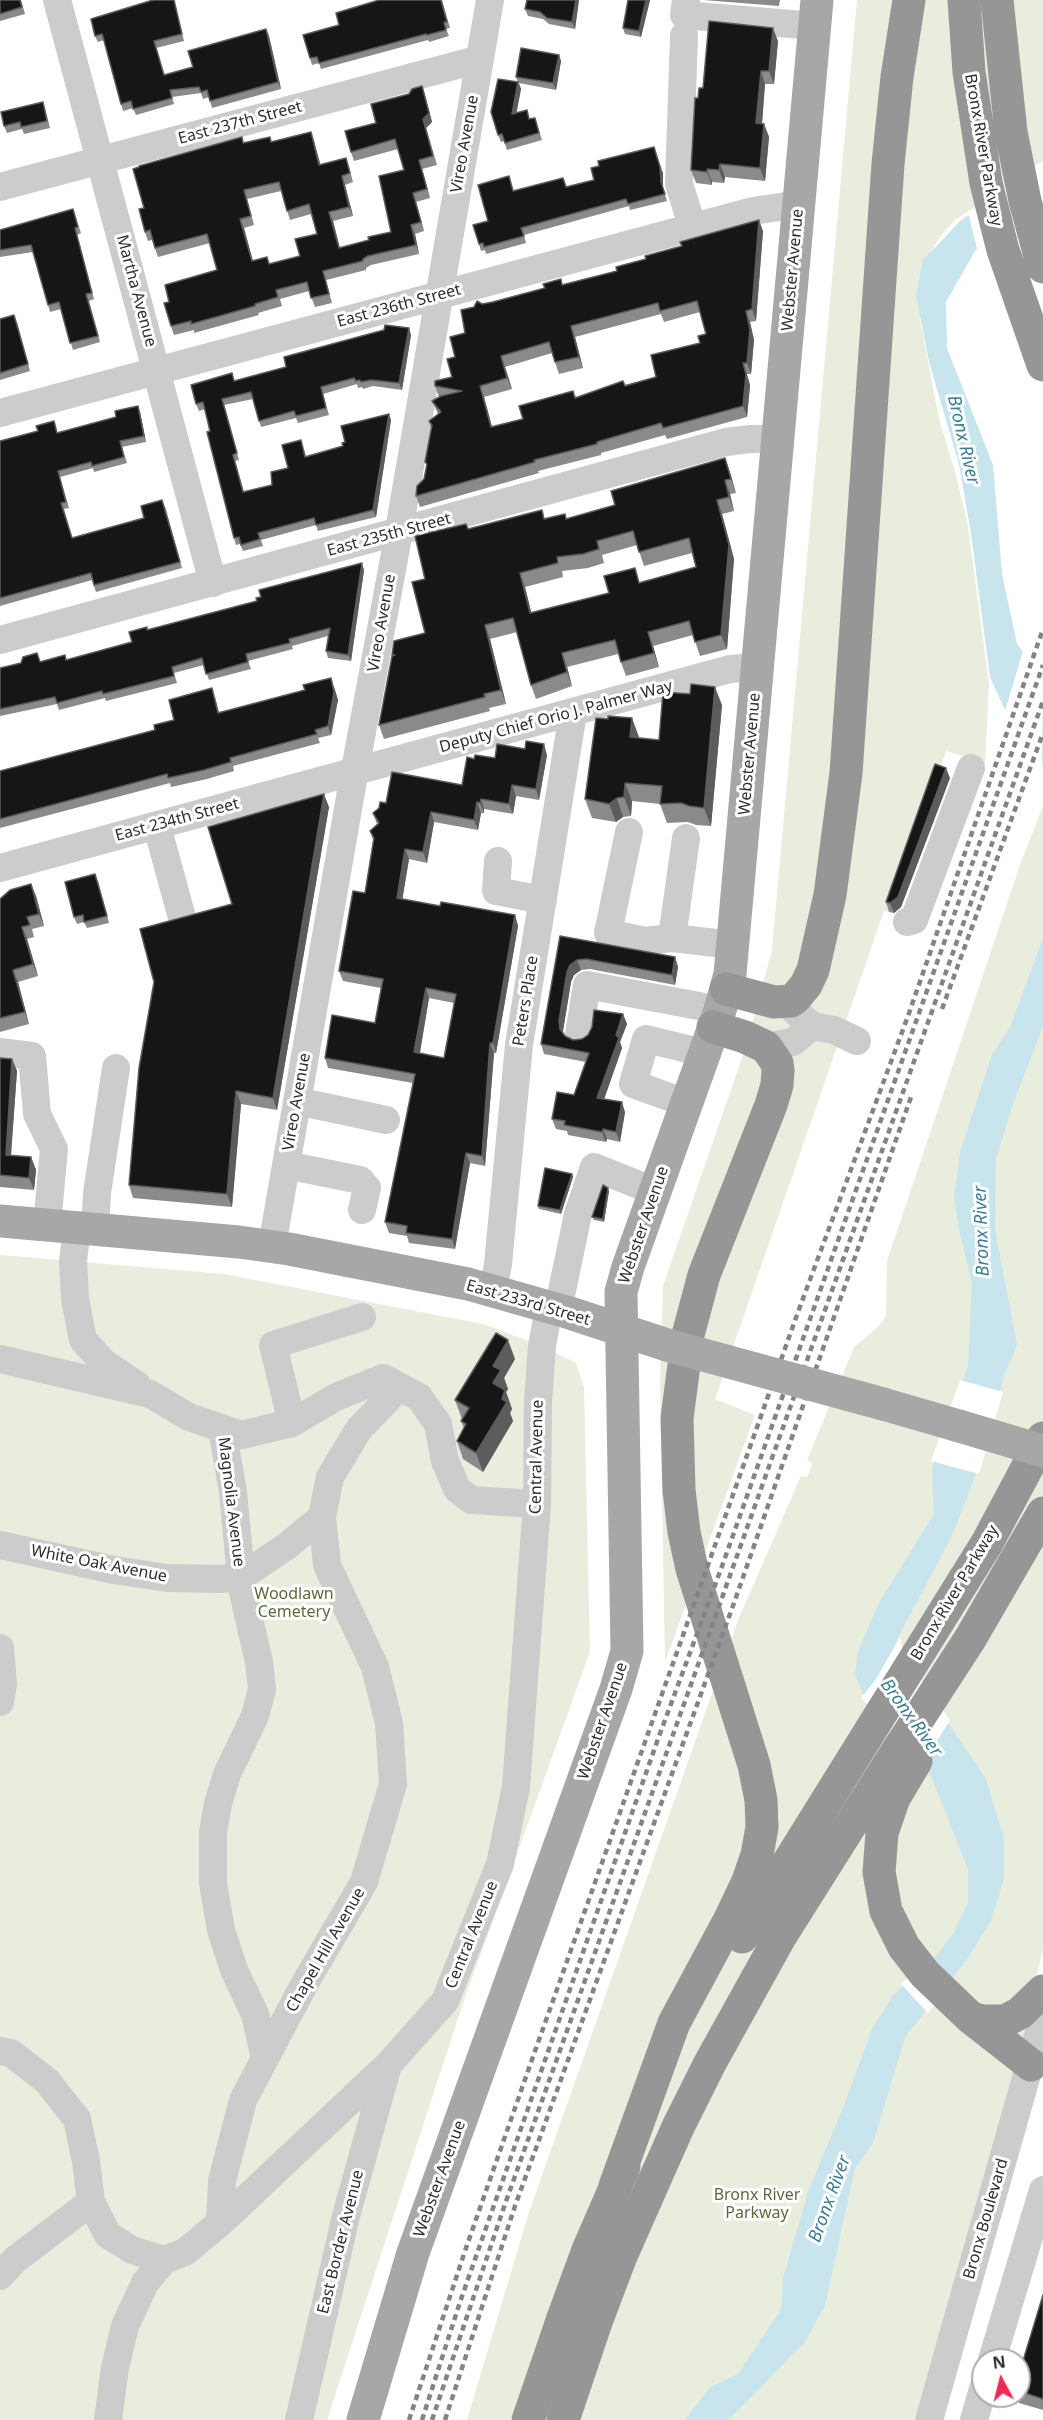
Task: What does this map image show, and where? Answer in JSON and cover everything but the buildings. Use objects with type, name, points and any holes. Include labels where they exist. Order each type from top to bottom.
[{"type":"highway","points":[[716,1020],[774,1002],[791,1001],[801,992],[813,970],[830,895],[843,803],[883,222],[897,77],[909,0]]},
{"type":"highway","name":"Bronx River Parkway","points":[[964,0],[969,72],[986,183],[1002,250],[1043,365]]},
{"type":"highway","name":"Bronx River Parkway","points":[[997,0],[1006,98],[1016,159],[1038,252]]},
{"type":"highway","points":[[615,2186],[674,2023],[740,1899],[754,1867],[760,1842],[762,1814],[754,1766],[692,1569],[684,1532],[678,1479],[677,1418],[688,1335],[704,1275],[777,1085],[777,1063],[766,1047],[716,1020]]},
{"type":"highway","name":"Bronx River Parkway","points":[[528,2420],[562,2318],[615,2186],[676,2057],[751,1923],[987,1543],[1043,1438]]},
{"type":"highway","points":[[563,2420],[621,2256],[649,2191],[705,2074],[780,1937],[904,1760],[955,1682],[1043,1513]]},
{"type":"highway","points":[[904,1760],[882,1833],[879,1858],[883,1899],[897,1936],[924,1974],[971,2018],[1031,2065]]},
{"type":"highway","points":[[971,2018],[998,2022],[1013,2018],[1043,1992]]},
{"type":"main road","name":"Webster Avenue","points":[[363,2420],[413,2253],[627,1651],[621,1292],[730,974],[816,13]]},
{"type":"main road","name":"East 233rd Street","points":[[0,1221],[272,1246],[468,1284],[667,1345],[1043,1451]]},
{"type":"street","name":"Martha Avenue","points":[[57,0],[213,583]]},
{"type":"street","name":"Vireo Avenue","points":[[272,1246],[490,0]]},
{"type":"street","points":[[686,0],[684,15],[816,13]]},
{"type":"street","points":[[684,36],[679,184],[693,228]]},
{"type":"street","name":"East 237th Street","points":[[0,187],[480,59]]},
{"type":"street","name":"East 236th Street","points":[[0,413],[753,211],[799,204]]},
{"type":"street","name":"East 235th Street","points":[[0,640],[726,442],[778,439]]},
{"type":"street","name":"Deputy Chief Orio J. Palmer Way","points":[[355,772],[730,669],[758,667]]},
{"type":"street","name":"Peters Place","points":[[493,1291],[498,1264],[515,1073],[573,713]]},
{"type":"street","points":[[907,922],[914,920],[971,768]]},
{"type":"street","name":"East 234th Street","points":[[0,867],[355,772]]},
{"type":"street","points":[[157,826],[181,914]]},
{"type":"street","points":[[628,832],[608,933],[645,941],[672,938],[733,945]]},
{"type":"street","points":[[672,938],[686,838]]},
{"type":"street","points":[[498,861],[496,891],[543,900]]},
{"type":"street","points":[[579,1034],[587,985],[716,1020]]},
{"type":"street","points":[[785,1002],[812,1026],[834,1030],[857,1041]]},
{"type":"street","points":[[686,1102],[633,1084],[646,1039],[716,1020]]},
{"type":"street","points":[[766,1047],[793,1042],[812,1026]]},
{"type":"street","points":[[0,1052],[32,1056],[37,1114],[54,1149],[73,1227],[75,1299],[83,1340],[104,1363],[189,1417],[241,1435],[292,1423],[336,1397],[383,1378],[419,1397],[438,1424],[445,1461],[457,1489],[471,1500],[537,1504]]},
{"type":"street","points":[[73,1227],[97,1194],[116,1068]]},
{"type":"street","points":[[297,1101],[386,1120]]},
{"type":"street","points":[[286,1165],[360,1180],[367,1188],[362,1210]]},
{"type":"street","name":"Central Avenue","points":[[164,2260],[185,2252],[220,2223],[388,2064],[445,2001],[500,1864],[516,1787],[537,1504],[538,1402],[542,1346],[554,1309],[578,1214],[594,1167],[654,1191]]},
{"type":"street","points":[[292,1423],[273,1345],[362,1317]]},
{"type":"street","points":[[0,1359],[150,1394]]},
{"type":"street","name":"Chapel Hill Avenue","points":[[220,2223],[222,2181],[243,2100],[305,1983],[364,1882],[393,1784],[389,1723],[378,1678],[353,1618],[327,1565],[322,1517],[330,1477],[359,1429],[389,1398],[383,1378]]},
{"type":"street","name":"Magnolia Avenue","points":[[222,1428],[233,1492],[241,1577],[259,1662],[262,1689],[255,1716],[227,1774],[218,1804],[213,1832],[213,1883],[221,1930],[234,1970],[255,2014],[265,2059]]},
{"type":"street","points":[[241,1577],[287,1546],[322,1517]]},
{"type":"street","name":"White Oak Avenue","points":[[0,1545],[114,1570],[167,1578],[241,1577]]},
{"type":"street","points":[[0,1648],[3,1684],[0,1702]]},
{"type":"street","name":"Bronx Boulevard","points":[[929,2420],[1043,2018]]},
{"type":"street","points":[[0,2051],[11,2053],[47,2081],[77,2120],[86,2161],[91,2202],[108,2235],[132,2250],[164,2260],[144,2283],[125,2326],[115,2368],[108,2420]]},
{"type":"street","name":"East Border Avenue","points":[[299,2420],[346,2216],[388,2064]]},
{"type":"street","points":[[996,2348],[1043,2190]]},
{"type":"street","points":[[0,2276],[16,2259],[91,2202]]},
{"type":"green space","points":[[857,0],[1043,0],[1043,161],[955,220],[930,253],[922,270],[920,293],[920,319],[939,419],[968,526],[989,684],[985,763],[946,751],[889,912],[884,911],[715,1399],[755,1415],[665,1662],[660,1382],[663,1286],[745,1049],[772,950]]},
{"type":"green space","name":"Bronx River Parkway","points":[[1043,806],[1043,1948],[1037,1975],[1032,2026],[914,2420],[467,2420],[529,2212],[738,1620],[801,1476],[807,1477],[813,1463],[807,1460],[854,1347],[878,1327],[886,1316],[887,1261],[1021,862]]},
{"type":"green space","name":"Woodlawn Cemetery","points":[[0,1255],[224,1274],[483,1324],[542,1346],[576,1363],[584,1387],[590,1652],[463,2003],[327,2420],[0,2420]]},
{"type":"water","name":"Bronx River","points":[[1043,170],[1043,203],[975,251],[946,302],[947,348],[993,465],[1002,574],[1017,644],[1043,676],[1043,766],[1005,710],[990,677],[959,464],[929,362],[916,295],[923,260],[961,220]]},
{"type":"water","name":"Bronx River","points":[[1043,938],[1043,1026],[1013,1104],[996,1158],[995,1230],[1017,1345],[1005,1373],[974,1479],[951,1538],[897,1639],[901,1655],[985,1777],[1004,1838],[1004,1878],[991,1920],[968,1958],[905,2037],[873,2143],[855,2168],[825,2305],[805,2342],[728,2420],[685,2420],[710,2387],[738,2374],[781,2310],[783,2278],[808,2192],[845,2103],[872,2029],[893,1995],[934,1958],[953,1934],[968,1903],[968,1869],[927,1766],[864,1697],[855,1674],[858,1651],[879,1603],[934,1514],[932,1468],[968,1366],[972,1283],[954,1198],[960,1152],[992,1055],[1010,1027]]},
{"type":"pier","points":[[1043,167],[1043,207],[978,253],[968,212]]},
{"type":"pier","points":[[1024,648],[1043,671],[1042,769],[1004,714]]},
{"type":"pier","points":[[960,1380],[1003,1392],[979,1474],[931,1461]]},
{"type":"pier","points":[[900,1637],[903,1654],[950,1720],[922,1765],[861,1698],[876,1679]]},
{"type":"pier","points":[[931,1956],[953,1981],[928,2013],[901,1984]]},
{"type":"railway","points":[[409,2420],[529,2068],[798,1312],[908,1016],[1043,629]]},
{"type":"railway","points":[[422,2420],[460,2302],[658,1739],[721,1569],[1043,665]]},
{"type":"railway","points":[[432,2420],[505,2204],[1043,701]]},
{"type":"railway","points":[[942,1009],[1043,733]]},
{"type":"railway","points":[[445,2420],[515,2206],[734,1603],[911,1097]]}]
